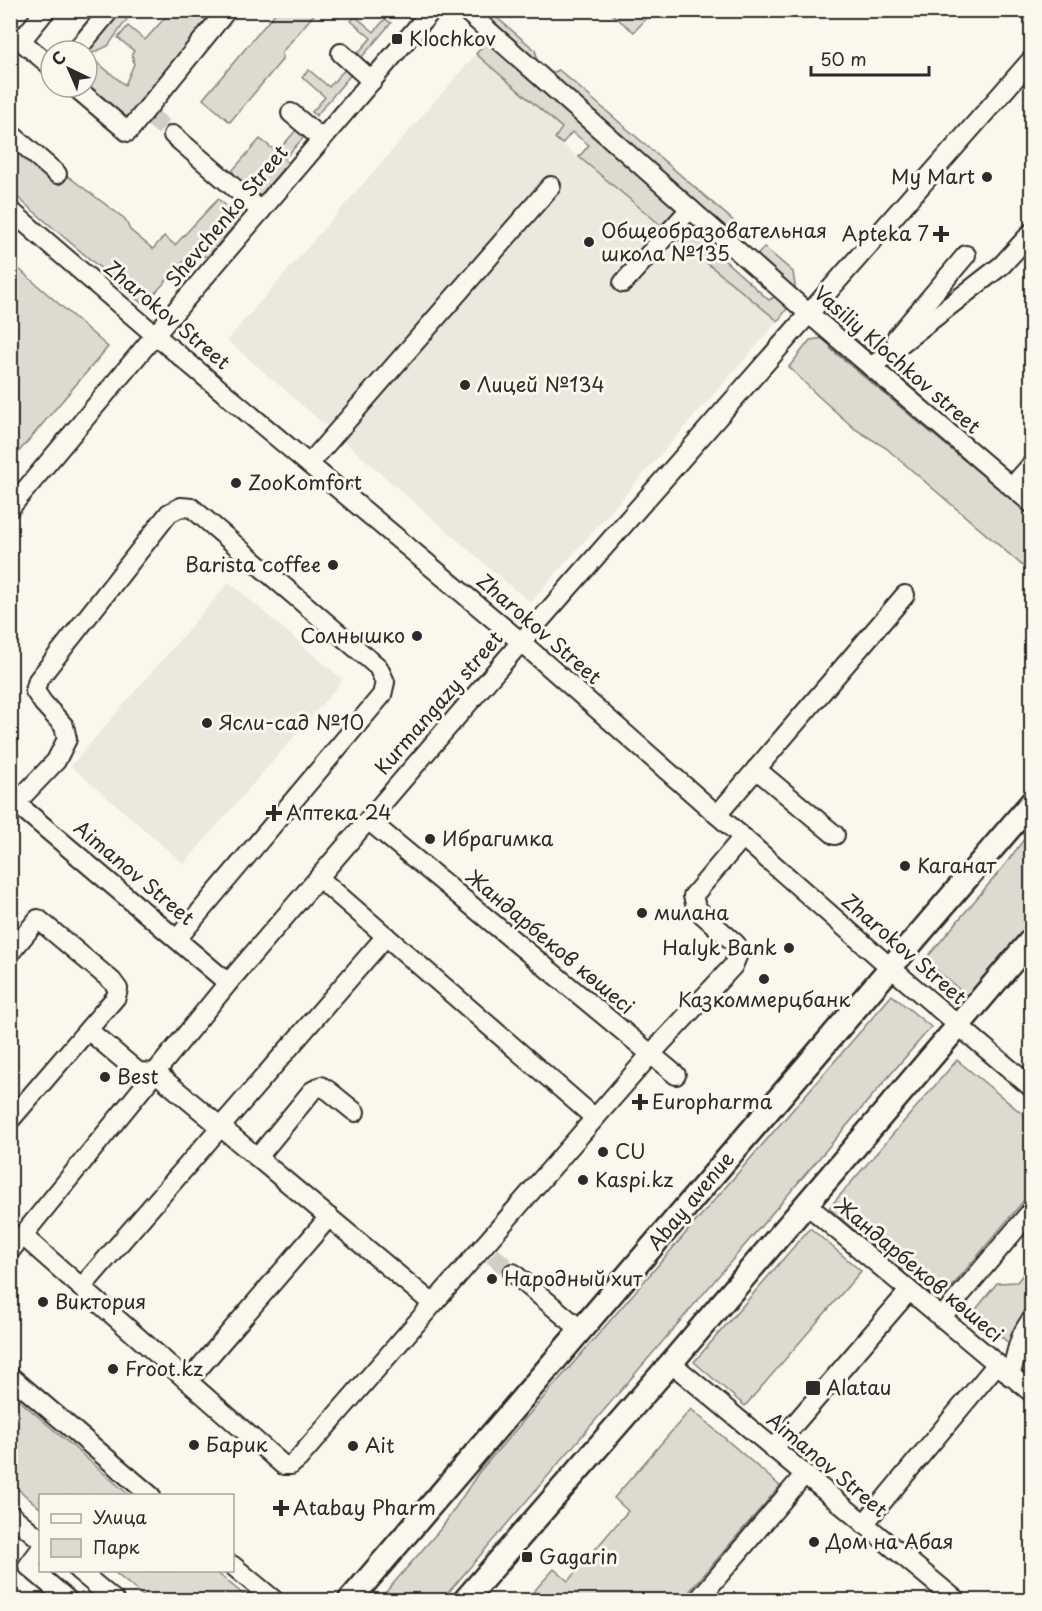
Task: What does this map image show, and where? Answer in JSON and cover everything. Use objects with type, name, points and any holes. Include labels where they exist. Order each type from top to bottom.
[{"type":"main road","name":"Abay avenue","points":[[350,1600],[1032,801]]},
{"type":"main road","points":[[465,1600],[671,1363],[1032,939]]},
{"type":"street","points":[[39,56],[16,36],[46,10]]},
{"type":"street","points":[[86,39],[110,10]]},
{"type":"street","points":[[89,99],[128,132],[148,114],[227,10]]},
{"type":"street","name":"Vasiliy Klochkov street","points":[[465,10],[808,313],[1011,487],[1030,500]]},
{"type":"street","name":"Shevchenko Street","points":[[10,508],[155,334],[372,81],[421,14]]},
{"type":"street","points":[[340,53],[372,81]]},
{"type":"street","name":"Kurmangazy street","points":[[10,1251],[228,983],[521,642],[1032,59]]},
{"type":"street","points":[[1017,75],[1032,87]]},
{"type":"street","points":[[291,112],[322,139]]},
{"type":"street","points":[[10,133],[57,174]]},
{"type":"street","points":[[173,135],[261,211]]},
{"type":"street","points":[[309,464],[551,186]]},
{"type":"street","points":[[623,283],[690,209]]},
{"type":"street","name":"Zharokov Street","points":[[10,210],[521,642],[891,968],[1032,1088]]},
{"type":"street","points":[[871,367],[1002,265],[1032,232]]},
{"type":"street","points":[[871,367],[966,255]]},
{"type":"street","points":[[1011,487],[1032,464]]},
{"type":"street","points":[[13,801],[56,761],[67,739],[64,726],[35,692],[38,680],[169,513],[181,507],[192,508],[378,667],[385,682],[382,695],[177,939]]},
{"type":"street","points":[[717,815],[904,595]]},
{"type":"street","points":[[756,769],[836,835]]},
{"type":"street","name":"Aimanov Street","points":[[13,801],[228,983]]},
{"type":"street","name":"Жандарбеков көшесі","points":[[368,820],[676,1076]]},
{"type":"street","points":[[23,1236],[283,1465],[291,1465],[433,1304],[487,1251],[496,1233],[650,1054],[734,966],[738,954],[736,944],[703,915],[696,907],[693,896],[743,837]]},
{"type":"street","points":[[319,878],[595,1118]]},
{"type":"street","points":[[10,953],[38,919],[112,981],[118,989],[116,997],[12,1118]]},
{"type":"street","points":[[81,1288],[386,936]]},
{"type":"street","points":[[88,1030],[138,1072],[156,1073],[433,1304]]},
{"type":"street","points":[[258,1157],[312,1091],[321,1086],[355,1112]]},
{"type":"street","name":"Жандарбеков көшесі","points":[[806,1204],[1032,1393]]},
{"type":"street","points":[[941,1318],[1032,1210]]},
{"type":"street","points":[[188,1381],[329,1217]]},
{"type":"street","points":[[513,1273],[581,1330]]},
{"type":"street","points":[[772,1449],[909,1291]]},
{"type":"street","points":[[864,1524],[1016,1356],[1023,1330],[1032,1319]]},
{"type":"street","name":"Aimanov Street","points":[[671,1363],[864,1524],[933,1594],[956,1600]]},
{"type":"street","points":[[10,1376],[149,1494]]},
{"type":"street","points":[[698,1600],[804,1475]]},
{"type":"street","points":[[10,1514],[39,1538]]},
{"type":"street","points":[[39,1551],[28,1566],[68,1600]]},
{"type":"street","points":[[234,1567],[274,1600]]},
{"type":"street","points":[[80,1572],[114,1600]]},
{"type":"shaded area","points":[[476,54],[563,129],[555,138],[778,321],[530,603],[227,340]]},
{"type":"shaded area","name":"Ясли-сад №10","points":[[229,582],[343,680],[184,864],[71,766]]},
{"type":"green space","points":[[96,11],[133,11],[108,46],[99,50],[99,39],[72,39]]},
{"type":"green space","points":[[171,11],[221,11],[129,125],[99,98],[99,64],[125,85],[134,64],[132,54],[134,51],[118,38],[128,26],[145,40]]},
{"type":"green space","points":[[277,11],[317,11],[282,52],[282,60],[230,122],[203,99]]},
{"type":"green space","points":[[608,11],[653,11],[634,32]]},
{"type":"green space","points":[[490,12],[535,50],[537,57],[532,65],[483,21]]},
{"type":"green space","points":[[355,16],[374,32],[385,19],[391,23],[362,57],[358,53],[371,38],[351,21]]},
{"type":"green space","points":[[489,37],[680,207],[663,227],[579,157],[589,145],[572,132],[562,144],[555,138],[562,128],[476,54]]},
{"type":"green space","points":[[347,67],[353,72],[316,116],[312,112],[325,97],[302,77],[309,70],[329,87]]},
{"type":"green space","points":[[559,70],[737,224],[729,236],[546,76]]},
{"type":"green space","points":[[297,129],[305,136],[284,159],[288,163],[258,198],[232,171],[260,139],[277,152]]},
{"type":"green space","points":[[10,133],[125,219],[130,230],[153,249],[164,236],[175,245],[218,199],[241,218],[208,256],[188,257],[146,303],[139,301],[11,192]]},
{"type":"green space","points":[[690,218],[704,231],[703,241],[769,300],[776,296],[789,306],[778,321],[675,237]]},
{"type":"green space","points":[[764,247],[793,272],[796,293],[756,257]]},
{"type":"green space","points":[[11,262],[108,347],[11,461]]},
{"type":"green space","points":[[825,338],[1031,512],[1031,573],[886,448],[855,429],[789,367],[810,340]]},
{"type":"green space","points":[[1031,830],[1031,921],[967,996],[925,960],[1004,866]]},
{"type":"green space","points":[[892,995],[931,1027],[442,1600],[379,1600],[443,1526],[479,1472]]},
{"type":"green space","points":[[957,1060],[1031,1121],[1031,1192],[944,1296],[931,1296],[829,1208]]},
{"type":"green space","points":[[810,1228],[861,1271],[745,1406],[694,1362]]},
{"type":"green space","points":[[1031,1264],[1031,1318],[1014,1348],[974,1312],[997,1283],[1017,1282]]},
{"type":"green space","points":[[11,1393],[128,1494],[39,1494],[39,1507],[11,1483]]},
{"type":"green space","points":[[691,1409],[780,1486],[682,1600],[526,1600],[554,1569],[568,1581],[628,1511],[614,1498]]},
{"type":"green space","points":[[114,1572],[216,1572],[250,1600],[148,1600]]},
{"type":"waterway","points":[[843,331],[870,352]]},
{"type":"waterway","points":[[832,348],[1032,515]]},
{"type":"waterway","points":[[895,374],[936,411]]},
{"type":"tunnel","points":[[150,116],[173,135]]},
{"type":"tunnel","points":[[492,1255],[513,1273]]},
{"type":"place","name":"Klochkov","points":[[397,39]]},
{"type":"place","name":"My Mart","points":[[987,177]]},
{"type":"place","name":"Apteka 7","points":[[941,234]]},
{"type":"place","name":"Общеобразовательная школа №135","points":[[589,242]]},
{"type":"place","name":"Лицей №134","points":[[465,385]]},
{"type":"place","name":"ZooKomfort","points":[[236,483]]},
{"type":"place","name":"Barista coffee","points":[[333,565]]},
{"type":"place","name":"Солнышко","points":[[417,636]]},
{"type":"place","name":"Ясли-сад №10","points":[[207,723]]},
{"type":"place","name":"Аптека 24","points":[[274,813]]},
{"type":"place","name":"Ибрагимка","points":[[430,839]]},
{"type":"place","name":"Каганат","points":[[905,866]]},
{"type":"place","name":"милана","points":[[642,913]]},
{"type":"place","name":"Halyk Bank","points":[[789,948]]},
{"type":"place","name":"Казкоммерцбанк","points":[[764,979]]},
{"type":"place","name":"Best","points":[[105,1077]]},
{"type":"place","name":"Europharma","points":[[640,1102]]},
{"type":"place","name":"CU","points":[[603,1152]]},
{"type":"place","name":"Kaspi.kz","points":[[583,1180]]},
{"type":"place","name":"Народный хит","points":[[492,1279]]},
{"type":"place","name":"Виктория","points":[[43,1302]]},
{"type":"place","name":"Froot.kz","points":[[113,1369]]},
{"type":"place","name":"Alatau","points":[[813,1388]]},
{"type":"place","name":"Барик","points":[[194,1445]]},
{"type":"place","name":"Ait","points":[[353,1446]]},
{"type":"place","name":"Atabay Pharm","points":[[281,1508]]},
{"type":"place","name":"Дом на Абая","points":[[814,1542]]},
{"type":"place","name":"Gagarin","points":[[527,1557]]}]
